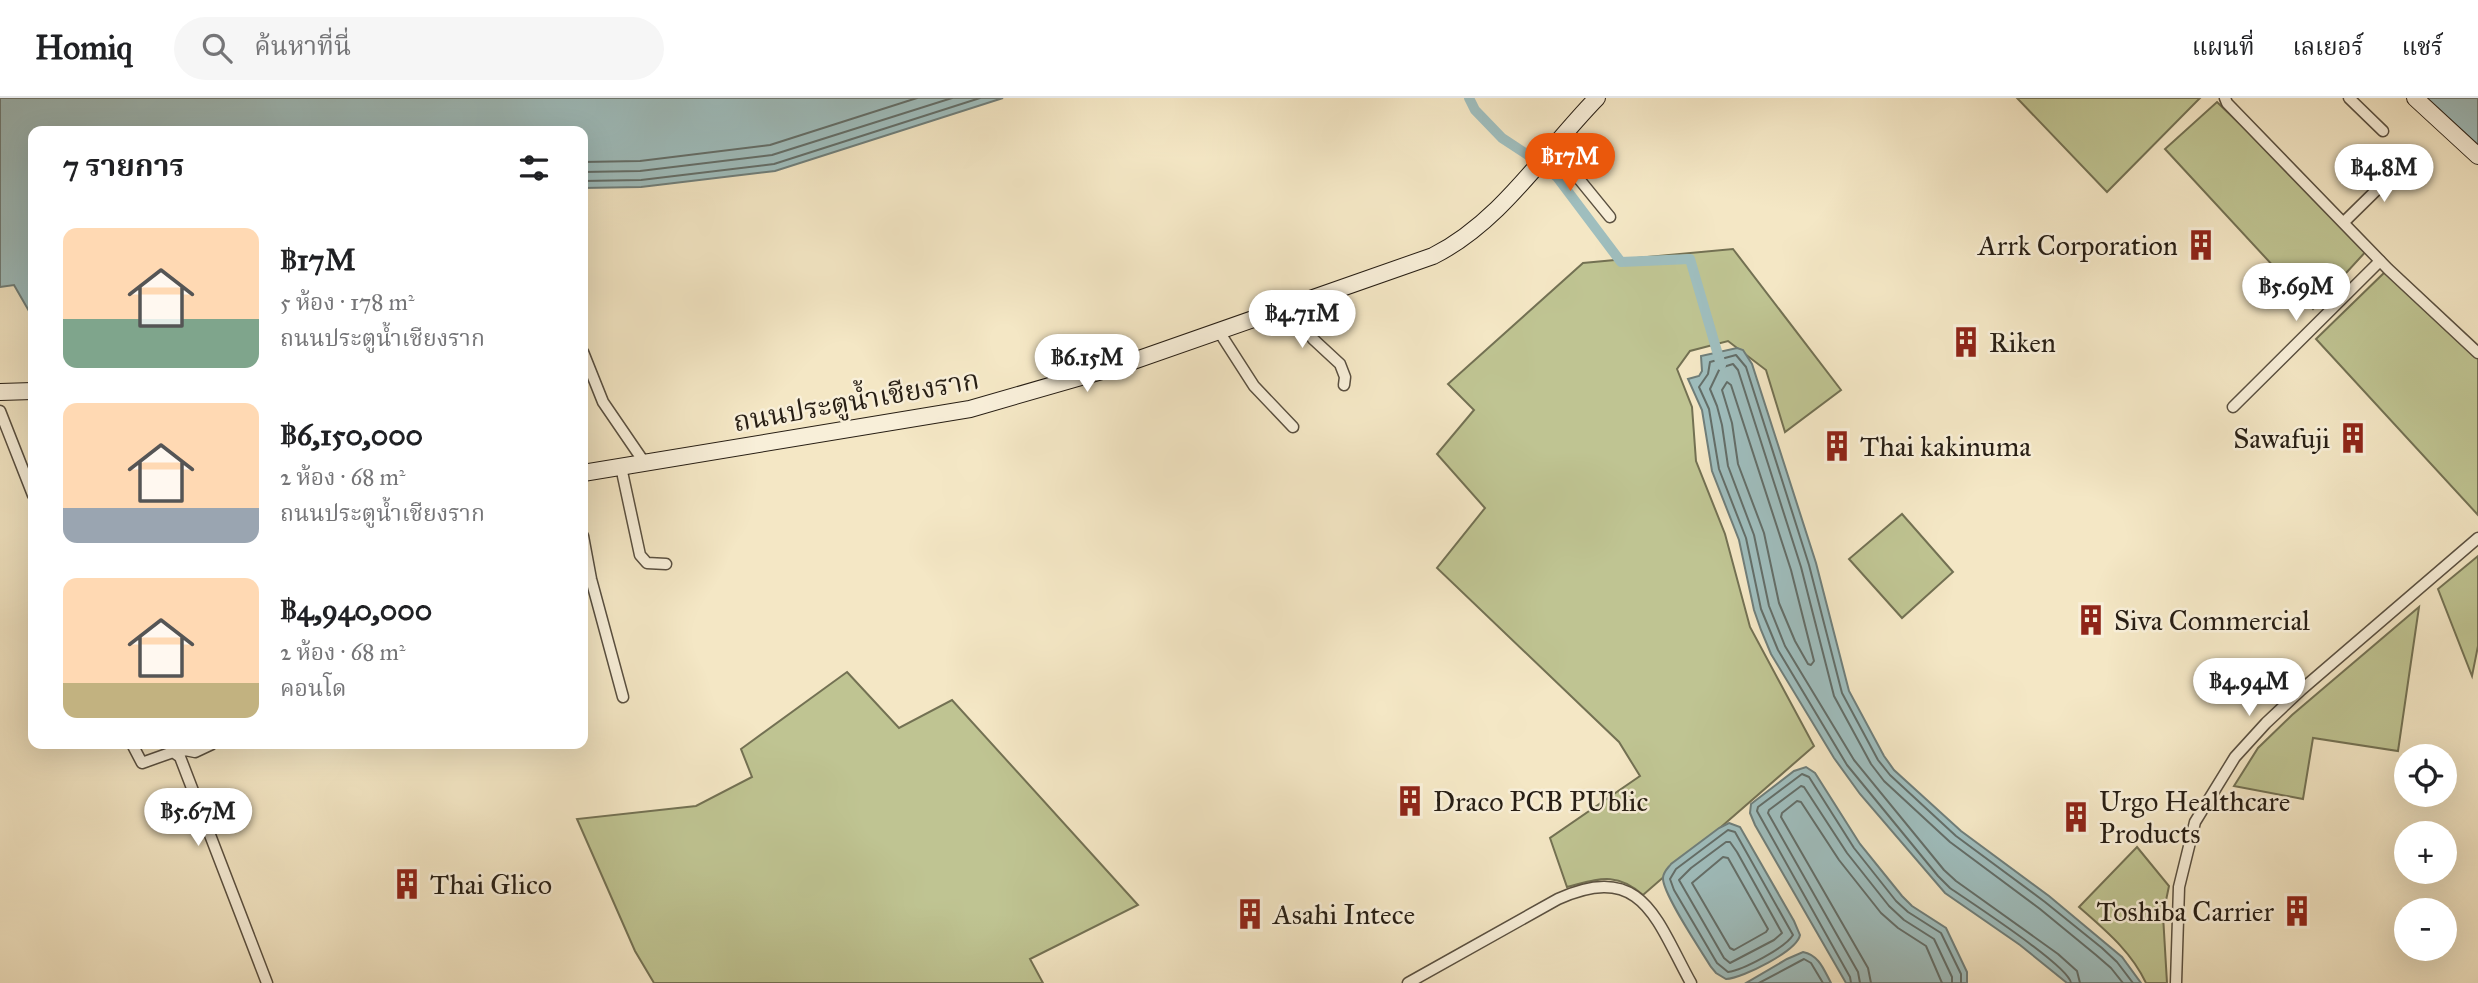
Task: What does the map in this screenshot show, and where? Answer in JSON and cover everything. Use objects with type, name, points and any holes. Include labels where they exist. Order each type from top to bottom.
[{"type":"street","name":"ถนนประตูน้ำเชียงราก","points":[[588,472],[971,409],[1119,366],[1433,256],[1473,231],[1532,171],[1597,98]]},
{"type":"street","points":[[2225,98],[2381,261],[2478,353]]},
{"type":"street","points":[[2349,98],[2383,131]]},
{"type":"street","points":[[2415,98],[2478,156]]},
{"type":"street","points":[[1548,153],[1579,179],[1610,217]]},
{"type":"street","points":[[2344,222],[2403,164]]},
{"type":"street","points":[[2234,407],[2381,261]]},
{"type":"street","points":[[1291,305],[1313,338],[1340,364],[1345,385]]},
{"type":"street","points":[[1218,330],[1254,386],[1293,427]]},
{"type":"street","points":[[588,364],[603,402],[643,462]]},
{"type":"street","points":[[0,392],[28,391]]},
{"type":"street","points":[[0,411],[28,482]]},
{"type":"street","points":[[621,467],[642,559],[650,564],[666,564]]},
{"type":"street","points":[[2176,983],[2179,887],[2193,833],[2209,796],[2235,757],[2301,690],[2478,538]]},
{"type":"street","points":[[588,563],[623,696]]},
{"type":"street","points":[[135,749],[142,763],[185,750],[195,752],[201,749]]},
{"type":"street","points":[[177,753],[267,983]]},
{"type":"street","points":[[1408,983],[1558,899],[1577,890],[1605,886],[1630,892],[1645,904],[1691,983]]},
{"type":"green space","points":[[2017,98],[2200,98],[2107,192]]},
{"type":"green space","points":[[2217,102],[2369,248],[2313,309],[2165,149]]},
{"type":"green space","points":[[1733,249],[1841,390],[1785,432],[1766,370],[1728,341],[1690,351],[1677,369],[1692,407],[1696,461],[1725,534],[1750,627],[1814,746],[1643,895],[1624,882],[1607,879],[1567,887],[1550,838],[1640,776],[1619,742],[1437,568],[1485,508],[1437,454],[1474,410],[1448,384],[1583,263]]},
{"type":"green space","points":[[2388,269],[2478,353],[2478,515],[2316,339]]},
{"type":"green space","points":[[1902,514],[1953,572],[1902,618],[1849,559]]},
{"type":"green space","points":[[2478,556],[2478,646],[2472,676],[2438,589]]},
{"type":"green space","points":[[2419,607],[2399,744],[2394,744],[2394,750],[2313,738],[2303,799],[2234,786],[2258,748],[2292,715]]},
{"type":"green space","points":[[847,672],[899,728],[952,700],[1138,905],[1030,959],[1043,983],[654,983],[635,951],[577,819],[696,806],[752,777],[741,749]]},
{"type":"green space","points":[[2137,847],[2169,886],[2163,915],[2167,983],[2146,983],[2125,951],[2079,907]]},
{"type":"water","points":[[0,98],[1003,98],[775,171],[641,187],[588,188],[588,126],[28,126],[28,309],[14,285],[0,287]]},
{"type":"water","points":[[2421,98],[2478,98],[2478,152]]},
{"type":"water","points":[[1737,348],[1743,350],[1752,364],[1816,563],[1849,691],[1884,756],[1894,770],[1961,831],[2049,896],[2122,957],[2141,983],[2067,983],[2020,945],[1945,893],[1860,794],[1834,758],[1771,654],[1761,630],[1739,540],[1712,471],[1702,410],[1688,379],[1699,376],[1702,371],[1701,356]]},
{"type":"water","points":[[1806,767],[1815,773],[1860,844],[1902,896],[1912,906],[1946,928],[1967,972],[1967,983],[1846,983],[1750,813],[1751,804],[1794,771]]},
{"type":"water","points":[[1729,823],[1740,827],[1800,935],[1780,956],[1744,974],[1726,979],[1711,967],[1675,909],[1663,878],[1671,864]]},
{"type":"water","points":[[1803,952],[1817,960],[1831,983],[1746,983],[1787,959]]},
{"type":"waterway","points":[[1469,98],[1475,110],[1502,138],[1557,177],[1621,262],[1690,259],[1721,365]]},
{"type":"place","name":"Arrk Corporation","points":[[2201,245]]},
{"type":"place","name":"Riken","points":[[1966,342]]},
{"type":"place","name":"Sawafuji","points":[[2353,438]]},
{"type":"place","name":"Thai kakinuma","points":[[1837,446]]},
{"type":"place","name":"Siva Commercial","points":[[2091,620]]},
{"type":"place","name":"Draco PCB PUblic","points":[[1410,801]]},
{"type":"place","name":"Urgo Healthcare Products","points":[[2076,817]]},
{"type":"place","name":"Thai Glico","points":[[407,884]]},
{"type":"place","name":"Toshiba Carrier","points":[[2297,911]]},
{"type":"place","name":"Asahi Intece","points":[[1250,914]]}]
